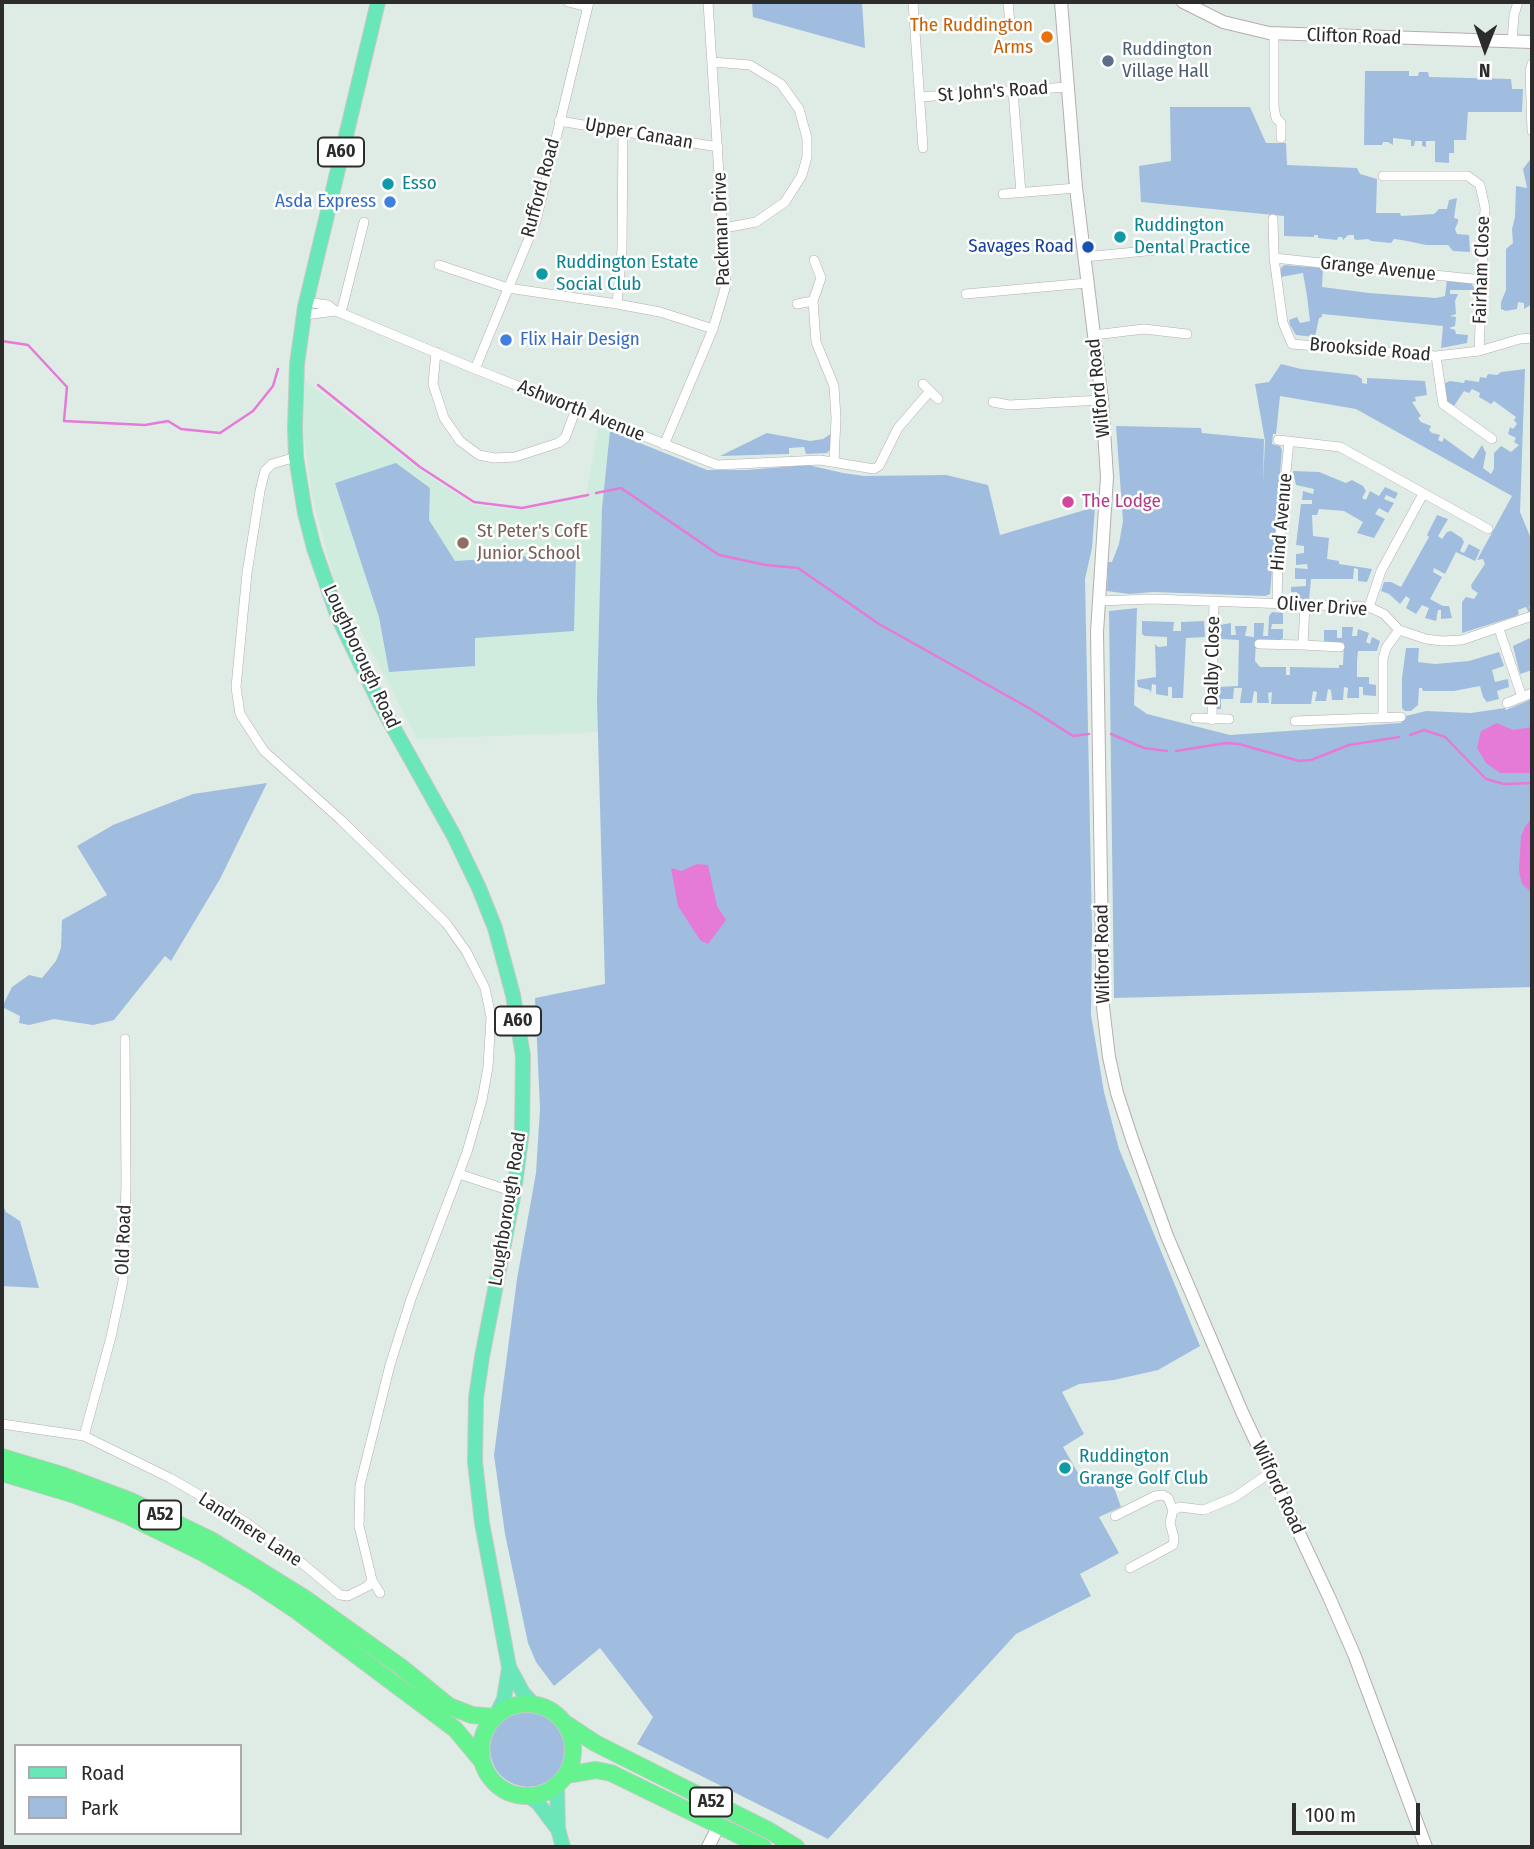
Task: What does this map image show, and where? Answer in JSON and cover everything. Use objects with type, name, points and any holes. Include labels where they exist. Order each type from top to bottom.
[{"type":"highway","name":"A52","points":[[2,1457],[62,1475],[131,1501],[211,1540],[306,1599],[462,1713],[495,1715],[510,1706],[533,1703],[551,1710],[595,1743],[768,1830],[796,1847]]},
{"type":"highway","name":"A52","points":[[2,1473],[75,1495],[126,1515],[203,1553],[255,1583],[298,1611],[455,1729],[499,1787],[529,1796],[540,1794],[561,1780],[596,1770],[611,1773],[763,1847]]},
{"type":"highway","points":[[481,1760],[482,1737],[495,1715]]},
{"type":"highway","points":[[561,1780],[573,1755],[570,1733],[565,1723]]},
{"type":"main road","name":"Loughborough Road","points":[[377,2],[298,348],[296,457],[311,536],[321,573],[338,617],[379,702],[459,846],[479,888],[504,959],[519,1028],[524,1080],[520,1151],[481,1357],[475,1462],[482,1523],[509,1667],[519,1687],[533,1703]]},
{"type":"main road","name":"Wilford Road","points":[[1061,2],[1076,188],[1102,400],[1107,487],[1097,632],[1103,994],[1109,1057],[1117,1093],[1167,1236],[1207,1333],[1354,1654],[1426,1847]]},
{"type":"main road","name":"Clifton Road","points":[[1183,2],[1223,22],[1274,34],[1532,42]]},
{"type":"main road","name":"Loughborough Road","points":[[495,1715],[504,1699],[509,1667]]},
{"type":"main road","points":[[561,1780],[558,1829],[563,1847]]},
{"type":"main road","points":[[529,1796],[538,1803],[558,1829]]},
{"type":"main road","points":[[708,1847],[719,1825]]},
{"type":"street","points":[[568,2],[588,4]]},
{"type":"street","name":"Packman Drive","points":[[664,444],[713,329],[726,285],[708,2]]},
{"type":"street","points":[[913,2],[923,148]]},
{"type":"street","points":[[1007,17],[1008,2]]},
{"type":"street","points":[[1512,41],[1518,2]]},
{"type":"street","name":"Rufford Road","points":[[475,369],[536,220],[588,4]]},
{"type":"street","points":[[1274,34],[1274,106],[1276,118],[1285,123],[1281,138]]},
{"type":"street","points":[[712,61],[750,65],[781,84],[800,109],[807,138],[804,168],[797,185],[785,202],[756,222],[724,228]]},
{"type":"street","points":[[1532,64],[1532,131]]},
{"type":"street","name":"St John's Road","points":[[919,97],[1067,87]]},
{"type":"street","points":[[1013,91],[1021,192]]},
{"type":"street","name":"Upper Canaan","points":[[559,121],[718,148]]},
{"type":"street","points":[[617,304],[622,249],[623,132]]},
{"type":"street","name":"Fairham Close","points":[[1383,176],[1468,176],[1484,189],[1479,351]]},
{"type":"street","points":[[1414,176],[1414,188]]},
{"type":"street","points":[[1003,194],[1076,188]]},
{"type":"street","name":"Brookside Road","points":[[1273,219],[1274,258],[1283,323],[1292,344],[1436,356],[1479,351],[1532,338]]},
{"type":"street","points":[[338,312],[363,222]]},
{"type":"street","points":[[1084,257],[1177,248]]},
{"type":"street","name":"Grange Avenue","points":[[1274,258],[1482,280]]},
{"type":"street","points":[[814,260],[821,278],[813,301],[816,345],[833,382],[836,418],[834,462]]},
{"type":"street","points":[[439,265],[508,288],[660,312],[713,329]]},
{"type":"street","points":[[966,294],[1087,283]]},
{"type":"street","points":[[797,304],[813,301]]},
{"type":"street","name":"Ashworth Avenue","points":[[305,309],[328,306],[475,369],[717,465],[808,460],[874,470],[926,387],[938,399]]},
{"type":"street","points":[[1094,335],[1142,329],[1187,334]]},
{"type":"street","points":[[436,352],[433,384],[444,418],[460,441],[479,455],[494,458],[515,457],[558,443],[565,438],[576,409]]},
{"type":"street","points":[[1436,356],[1441,400],[1446,408],[1492,439]]},
{"type":"street","points":[[993,402],[1011,405],[1102,400]]},
{"type":"street","points":[[1278,440],[1340,447],[1488,529]]},
{"type":"street","name":"Hind Avenue","points":[[1277,603],[1277,569],[1289,441]]},
{"type":"street","points":[[296,457],[272,464],[265,471],[260,491],[247,573],[236,687],[238,704],[250,732],[264,751],[341,820],[446,923],[466,951],[485,988],[491,1017],[488,1067],[482,1100],[459,1174],[411,1299],[390,1365],[359,1494],[359,1526],[372,1580],[380,1593]]},
{"type":"street","points":[[1369,607],[1381,571],[1423,494]]},
{"type":"street","name":"Oliver Drive","points":[[1098,601],[1214,601],[1369,607],[1384,614],[1399,630],[1442,641],[1462,640],[1532,616]]},
{"type":"street","name":"Dalby Close","points":[[1212,720],[1214,601]]},
{"type":"street","points":[[1303,645],[1305,604]]},
{"type":"street","points":[[1499,629],[1522,697]]},
{"type":"street","points":[[1382,717],[1383,659],[1386,648],[1399,630]]},
{"type":"street","points":[[1259,644],[1340,647]]},
{"type":"street","points":[[1507,704],[1532,693]]},
{"type":"street","points":[[1294,722],[1401,717]]},
{"type":"street","points":[[1195,718],[1229,719]]},
{"type":"street","name":"Old Road","points":[[84,1436],[123,1281],[126,1184],[125,1039]]},
{"type":"street","points":[[459,1174],[514,1192]]},
{"type":"street","name":"Landmere Lane","points":[[2,1424],[84,1436],[170,1478],[244,1521],[340,1595],[348,1595],[368,1586],[372,1580]]},
{"type":"street","points":[[1173,1510],[1180,1507],[1204,1510],[1235,1497],[1270,1472]]},
{"type":"street","points":[[1115,1516],[1155,1496],[1163,1495],[1168,1498],[1173,1510],[1170,1523],[1174,1545],[1130,1568]]},
{"type":"shaded area","name":"St Peter's CofE Junior School","points":[[305,380],[420,470],[474,505],[523,510],[586,497],[598,427],[610,431],[602,508],[598,732],[417,739],[333,577],[311,490],[303,429]]},
{"type":"shaded area","points":[[1497,723],[1513,730],[1532,727],[1532,773],[1500,773],[1486,763],[1477,748],[1481,731]]},
{"type":"shaded area","points":[[1532,817],[1532,893],[1522,884],[1519,871],[1521,836]]},
{"type":"shaded area","points":[[697,864],[708,865],[717,906],[726,920],[708,944],[700,940],[678,906],[671,868],[681,871]]},
{"type":"green space","points":[[752,2],[862,2],[865,48],[753,17]]},
{"type":"green space","points":[[1365,71],[1409,71],[1409,76],[1428,72],[1429,77],[1511,79],[1512,89],[1523,89],[1522,112],[1468,112],[1466,140],[1454,140],[1454,153],[1449,153],[1449,163],[1435,162],[1435,141],[1426,141],[1426,147],[1422,146],[1422,141],[1415,141],[1414,146],[1411,146],[1411,140],[1393,138],[1393,145],[1383,142],[1382,145],[1364,145]]},
{"type":"green space","points":[[1170,107],[1250,107],[1266,143],[1286,143],[1287,165],[1357,168],[1360,174],[1377,179],[1376,213],[1400,213],[1401,216],[1434,214],[1439,209],[1447,209],[1449,200],[1457,198],[1454,218],[1458,219],[1458,222],[1455,229],[1457,234],[1469,235],[1470,252],[1453,251],[1448,245],[1426,245],[1394,239],[1391,243],[1357,240],[1354,235],[1348,235],[1343,240],[1342,237],[1337,240],[1318,238],[1318,235],[1284,236],[1284,216],[1141,202],[1139,166],[1171,161]]},
{"type":"green space","points":[[1532,157],[1532,304],[1524,309],[1524,303],[1518,302],[1517,309],[1506,311],[1501,309],[1501,302],[1506,290],[1506,249],[1513,243],[1516,186],[1527,188],[1523,169]]},
{"type":"green space","points":[[1284,265],[1323,268],[1322,287],[1369,293],[1436,298],[1445,296],[1447,279],[1472,284],[1475,290],[1450,290],[1450,294],[1458,294],[1455,301],[1456,314],[1450,316],[1456,317],[1455,326],[1449,328],[1455,330],[1456,334],[1468,335],[1467,343],[1441,348],[1443,326],[1322,314],[1315,337],[1296,335],[1289,320],[1297,317],[1300,323],[1310,321],[1307,296],[1303,273],[1281,277],[1281,268]]},
{"type":"green space","points":[[1281,364],[1356,375],[1362,379],[1362,383],[1367,384],[1367,378],[1425,381],[1427,395],[1415,397],[1416,401],[1412,402],[1421,416],[1418,418],[1431,426],[1429,430],[1432,433],[1440,435],[1438,440],[1442,442],[1444,438],[1473,459],[1482,445],[1486,453],[1483,468],[1491,474],[1494,469],[1494,453],[1501,446],[1511,452],[1519,445],[1514,442],[1516,438],[1508,434],[1510,427],[1513,429],[1517,424],[1514,420],[1516,417],[1494,401],[1491,404],[1479,397],[1480,393],[1472,389],[1469,393],[1464,391],[1454,406],[1446,401],[1445,383],[1464,383],[1465,380],[1479,382],[1480,377],[1486,378],[1488,374],[1497,375],[1525,369],[1520,512],[1532,541],[1531,612],[1529,613],[1526,607],[1518,610],[1519,614],[1516,616],[1462,633],[1462,602],[1466,597],[1474,599],[1478,593],[1471,585],[1485,564],[1483,559],[1477,560],[1512,496],[1356,409],[1280,396],[1276,434],[1273,434],[1272,444],[1280,446],[1282,450],[1270,594],[1129,594],[1107,591],[1108,562],[1112,562],[1119,544],[1123,521],[1116,426],[1201,428],[1202,433],[1264,439],[1263,482],[1265,441],[1255,384],[1269,382]]},
{"type":"green space","name":"Ruddington Grange Golf Club","points":[[610,431],[707,470],[808,465],[864,476],[946,475],[988,485],[1000,535],[1095,507],[1092,548],[1085,579],[1092,928],[1091,1015],[1104,1092],[1119,1149],[1200,1346],[1158,1370],[1114,1380],[1079,1384],[1062,1392],[1084,1434],[1063,1447],[1086,1487],[1111,1479],[1121,1507],[1099,1517],[1119,1553],[1080,1574],[1091,1596],[1016,1634],[828,1839],[637,1744],[653,1717],[600,1648],[554,1686],[536,1662],[528,1643],[505,1534],[494,1455],[517,1279],[536,1173],[540,1109],[535,998],[605,984],[597,700],[602,508]]},
{"type":"green space","points":[[767,433],[810,441],[823,439],[832,433],[831,448],[827,453],[806,454],[804,447],[789,448],[789,454],[720,456]]},
{"type":"green space","points":[[396,463],[430,488],[429,520],[455,561],[576,553],[574,631],[475,638],[475,666],[389,672],[379,617],[335,483]]},
{"type":"green space","points":[[1293,471],[1319,472],[1346,483],[1352,480],[1363,486],[1366,491],[1362,498],[1366,500],[1370,491],[1379,496],[1385,487],[1398,493],[1395,499],[1386,495],[1384,499],[1394,503],[1388,513],[1379,508],[1375,514],[1385,519],[1374,538],[1357,533],[1363,522],[1344,511],[1319,509],[1317,515],[1312,515],[1313,536],[1329,538],[1327,559],[1339,561],[1339,564],[1372,569],[1367,582],[1358,581],[1358,569],[1354,568],[1353,579],[1311,579],[1309,600],[1297,600],[1297,592],[1291,592],[1291,587],[1306,586],[1306,579],[1295,579],[1295,568],[1308,569],[1307,564],[1296,565],[1296,554],[1304,553],[1304,546],[1296,545],[1301,504],[1312,504],[1312,500],[1302,500],[1303,491],[1313,494],[1314,489],[1296,485]]},
{"type":"green space","points":[[1437,515],[1448,519],[1438,536],[1442,539],[1451,531],[1464,542],[1460,551],[1464,553],[1469,544],[1480,550],[1475,561],[1456,552],[1445,574],[1434,568],[1433,572],[1442,577],[1430,599],[1449,606],[1452,618],[1441,619],[1441,610],[1438,610],[1436,621],[1425,618],[1429,608],[1422,605],[1416,614],[1406,608],[1410,599],[1406,596],[1400,604],[1381,591],[1384,582],[1401,587],[1429,537],[1427,535]]},
{"type":"green space","points":[[1137,608],[1134,705],[1147,714],[1230,735],[1401,723],[1402,717],[1426,711],[1471,713],[1506,710],[1532,699],[1532,987],[1114,998],[1109,611]]},
{"type":"green space","points":[[1272,612],[1283,613],[1283,624],[1272,624],[1271,629],[1283,629],[1283,638],[1256,640],[1255,661],[1260,667],[1286,667],[1286,675],[1290,675],[1290,667],[1339,668],[1339,665],[1343,665],[1344,643],[1324,641],[1324,630],[1337,630],[1337,638],[1342,638],[1342,627],[1353,627],[1352,636],[1357,636],[1358,629],[1369,633],[1366,642],[1370,644],[1372,637],[1380,641],[1377,651],[1358,651],[1357,661],[1357,677],[1369,677],[1369,684],[1376,685],[1376,696],[1363,695],[1363,687],[1359,687],[1359,698],[1347,698],[1348,688],[1344,687],[1343,700],[1332,700],[1331,690],[1328,689],[1326,701],[1315,701],[1317,692],[1313,691],[1311,704],[1271,704],[1272,692],[1268,693],[1269,703],[1257,703],[1257,692],[1254,691],[1252,703],[1240,703],[1242,688],[1234,688],[1233,699],[1221,699],[1221,709],[1217,709],[1217,687],[1238,686],[1239,640],[1221,639],[1220,625],[1231,623],[1231,635],[1236,635],[1235,626],[1247,626],[1245,636],[1254,637],[1254,623],[1264,623],[1263,636],[1268,636],[1269,616]]},
{"type":"green space","points":[[1142,621],[1174,622],[1173,631],[1181,631],[1181,622],[1204,621],[1205,637],[1186,638],[1183,698],[1172,698],[1172,687],[1168,687],[1168,696],[1156,694],[1156,685],[1152,684],[1151,693],[1150,690],[1138,687],[1137,680],[1156,677],[1155,644],[1158,647],[1167,646],[1167,637],[1142,634]]},
{"type":"green space","points":[[1532,637],[1532,670],[1520,674],[1513,646]]},
{"type":"green space","points":[[1406,648],[1419,648],[1418,662],[1435,664],[1469,661],[1499,652],[1504,666],[1492,670],[1495,682],[1508,679],[1509,687],[1497,691],[1499,699],[1487,702],[1480,686],[1454,691],[1423,691],[1419,688],[1418,705],[1411,711],[1405,711],[1402,708],[1402,678]]},
{"type":"green space","points":[[267,783],[220,879],[171,961],[165,956],[114,1020],[93,1025],[54,1019],[29,1025],[19,1023],[20,1016],[2,1007],[12,987],[29,975],[42,978],[56,961],[61,948],[62,920],[107,895],[77,846],[113,825],[193,794]]},
{"type":"green space","points":[[2,1203],[6,1212],[20,1221],[39,1288],[2,1286]]},
{"type":"green space","points":[[528,1711],[543,1714],[555,1722],[563,1734],[566,1749],[563,1764],[555,1776],[543,1784],[528,1787],[513,1784],[501,1776],[493,1764],[490,1749],[493,1734],[501,1722],[513,1714]]},
{"type":"waterway","points":[[2,341],[28,345],[67,387],[64,421],[145,425],[168,421],[181,429],[220,433],[253,411],[273,386],[278,369]]},
{"type":"waterway","points":[[318,385],[420,467],[474,502],[522,508],[588,495]]},
{"type":"waterway","points":[[596,493],[621,488],[719,555],[766,565],[798,568],[879,624],[1029,708],[1073,736],[1089,734]]},
{"type":"waterway","points":[[1410,735],[1424,730],[1445,737],[1486,779],[1504,784],[1532,783]]},
{"type":"waterway","points":[[1111,734],[1144,748],[1167,751]]},
{"type":"waterway","points":[[1176,751],[1226,743],[1239,744],[1299,761],[1311,760],[1349,745],[1399,737]]},
{"type":"place","name":"The Ruddington Arms","points":[[1047,37]]},
{"type":"place","name":"Ruddington Village Hall","points":[[1108,61]]},
{"type":"place","name":"Esso","points":[[388,184]]},
{"type":"place","name":"Asda Express","points":[[390,202]]},
{"type":"place","name":"Ruddington Dental Practice","points":[[1120,237]]},
{"type":"place","name":"Savages Road","points":[[1088,247]]},
{"type":"place","name":"Ruddington Estate Social Club","points":[[542,274]]},
{"type":"place","name":"Flix Hair Design","points":[[506,340]]},
{"type":"place","name":"The Lodge","points":[[1068,502]]},
{"type":"place","name":"St Peter's CofE Junior School","points":[[463,543]]},
{"type":"place","name":"Ruddington Grange Golf Club","points":[[1065,1468]]}]
